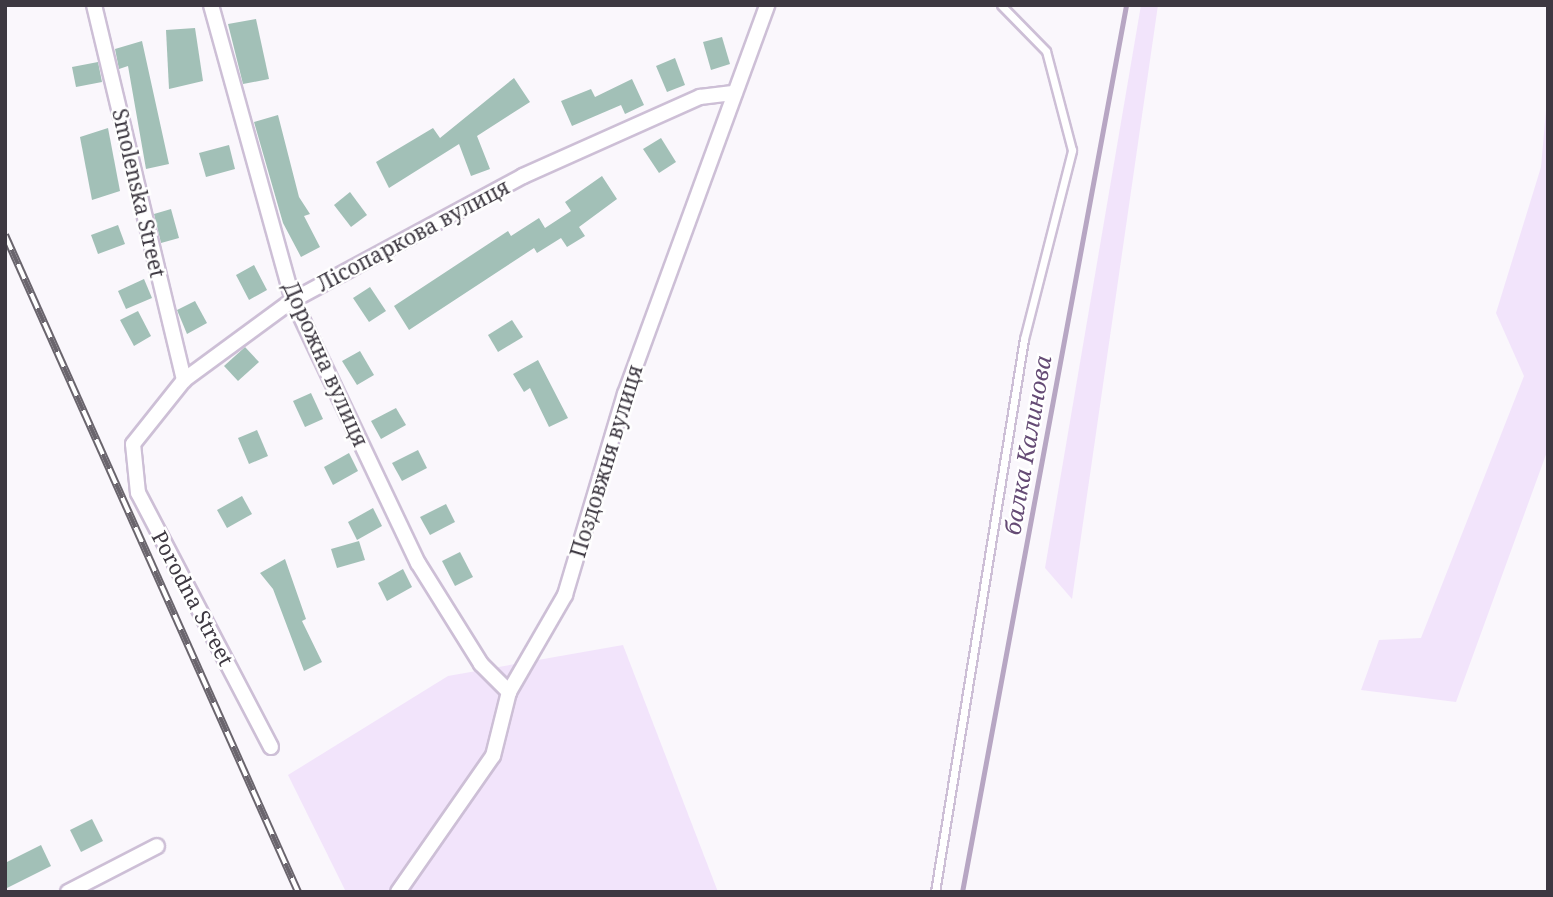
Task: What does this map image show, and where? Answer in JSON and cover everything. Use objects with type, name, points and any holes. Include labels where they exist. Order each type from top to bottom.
[{"type":"street","name":"Smolenska Street","points":[[94,5],[184,380]]},
{"type":"street","name":"Дорожна вулиця","points":[[211,5],[293,300],[418,564],[481,664],[509,692]]},
{"type":"street","name":"Поздовжня вулиця","points":[[398,892],[493,756],[509,692],[565,595],[625,394],[767,5]]},
{"type":"street","name":"Лісопаркова вулиця","points":[[133,444],[184,380],[293,300],[523,176],[700,97],[735,93]]},
{"type":"street","name":"Porodna Street","points":[[133,444],[138,493],[271,747]]},
{"type":"street","points":[[68,892],[157,846]]},
{"type":"lane","points":[[935,892],[1024,339],[1072,150],[1046,51],[1001,5]]},
{"type":"shaded area","points":[[1141,5],[1158,5],[1072,599],[1045,568]]},
{"type":"shaded area","points":[[1548,88],[1548,449],[1456,702],[1361,690],[1379,640],[1421,638],[1524,376],[1496,313],[1541,167]]},
{"type":"shaded area","points":[[623,645],[718,892],[346,892],[288,775],[448,676]]},
{"type":"building","points":[[256,19],[269,79],[243,84],[228,24]]},
{"type":"building","points":[[195,28],[203,81],[169,89],[166,30]]},
{"type":"building","points":[[722,37],[730,64],[711,70],[703,42]]},
{"type":"building","points":[[142,41],[169,164],[146,169],[128,66],[119,69],[115,49]]},
{"type":"building","points":[[675,58],[685,85],[667,92],[656,66]]},
{"type":"building","points":[[98,62],[102,82],[76,87],[72,67]]},
{"type":"building","points":[[514,78],[530,102],[477,136],[490,169],[471,176],[459,144],[389,188],[376,162],[433,128],[440,138]]},
{"type":"building","points":[[632,79],[644,105],[625,114],[621,105],[572,126],[561,101],[591,89],[595,97]]},
{"type":"building","points":[[278,115],[299,197],[310,214],[304,216],[320,247],[301,257],[283,223],[254,122]]},
{"type":"building","points":[[108,128],[120,191],[92,200],[80,137]]},
{"type":"building","points":[[661,138],[676,162],[659,173],[643,149]]},
{"type":"building","points":[[229,145],[235,169],[206,177],[199,153]]},
{"type":"building","points":[[602,176],[617,199],[579,227],[585,236],[567,247],[561,238],[537,253],[534,248],[409,330],[394,306],[508,231],[511,236],[539,218],[545,228],[571,211],[565,202]]},
{"type":"building","points":[[350,192],[367,215],[351,227],[334,205]]},
{"type":"building","points":[[171,209],[179,238],[161,243],[154,214]]},
{"type":"building","points":[[118,225],[125,244],[98,254],[91,235]]},
{"type":"building","points":[[254,265],[267,290],[249,300],[236,275]]},
{"type":"building","points":[[144,279],[152,298],[126,309],[118,291]]},
{"type":"building","points":[[370,287],[386,311],[369,322],[353,298]]},
{"type":"building","points":[[195,301],[207,323],[187,334],[177,310]]},
{"type":"building","points":[[138,311],[151,336],[134,346],[120,320]]},
{"type":"building","points":[[512,320],[523,337],[498,352],[488,335]]},
{"type":"building","points":[[245,347],[259,362],[238,381],[224,366]]},
{"type":"building","points":[[360,351],[374,375],[357,385],[342,361]]},
{"type":"building","points":[[538,360],[568,418],[549,427],[530,388],[524,392],[513,374]]},
{"type":"building","points":[[311,393],[323,419],[305,427],[293,401]]},
{"type":"building","points":[[396,408],[406,425],[381,439],[371,421]]},
{"type":"building","points":[[257,430],[268,456],[249,464],[238,438]]},
{"type":"building","points":[[418,450],[427,468],[402,481],[392,463]]},
{"type":"building","points":[[349,453],[358,471],[333,485],[324,467]]},
{"type":"building","points":[[242,496],[252,514],[227,528],[217,510]]},
{"type":"building","points":[[446,504],[455,522],[430,535],[420,517]]},
{"type":"building","points":[[373,508],[382,526],[357,540],[348,522]]},
{"type":"building","points":[[359,541],[365,560],[337,568],[331,549]]},
{"type":"building","points":[[460,552],[473,577],[455,586],[442,561]]},
{"type":"building","points":[[285,559],[306,619],[302,621],[322,662],[304,671],[273,589],[260,573]]},
{"type":"building","points":[[403,569],[412,587],[387,601],[378,583]]},
{"type":"building","points":[[92,819],[103,841],[81,852],[70,830]]},
{"type":"building","points":[[41,845],[51,866],[5,889],[5,863]]},
{"type":"waterway","name":"балка Калинова","points":[[962,892],[1126,5]]},
{"type":"railway","points":[[5,235],[298,892]]}]
